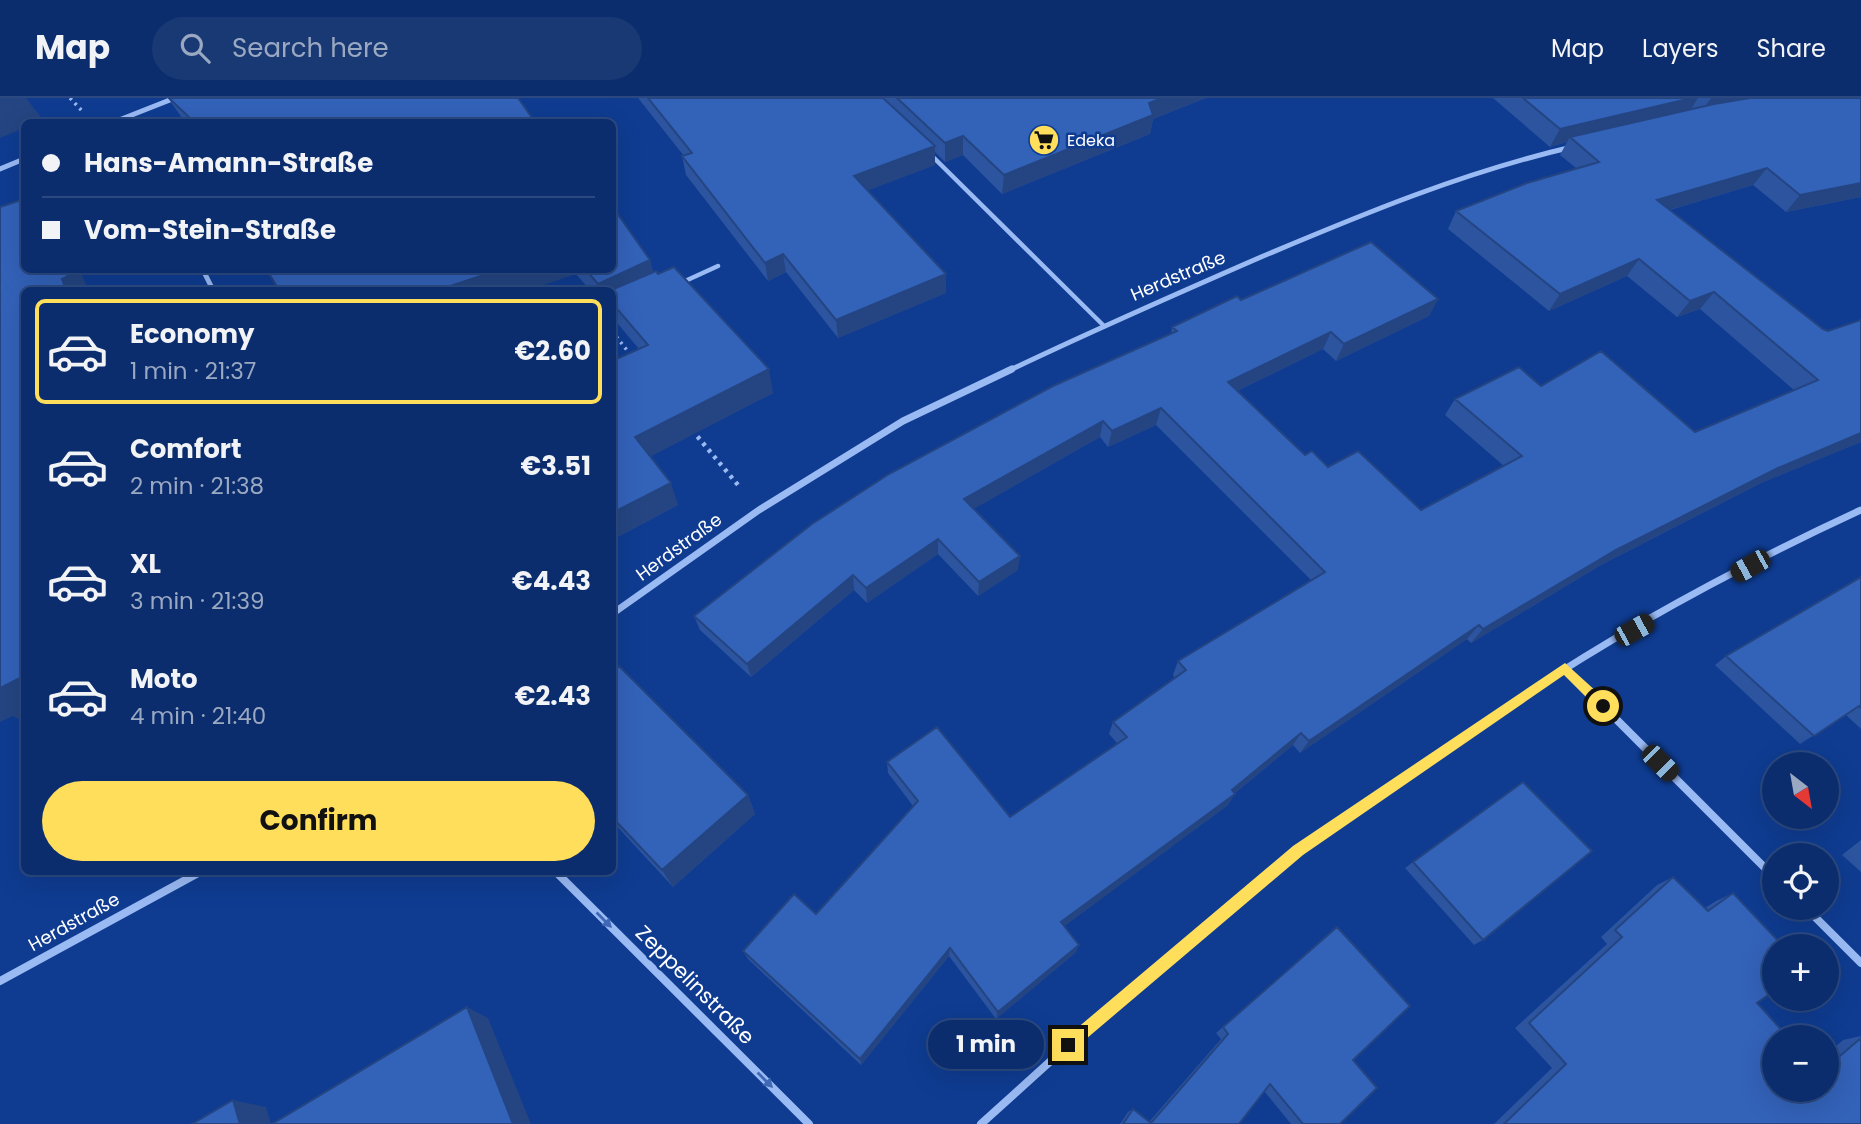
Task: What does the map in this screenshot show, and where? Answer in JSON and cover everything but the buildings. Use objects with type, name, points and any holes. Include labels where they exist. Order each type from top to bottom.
[{"type":"street","points":[[122,119],[175,98]]},
{"type":"street","name":"Herdstraße","points":[[616,611],[759,510],[903,421],[1103,325],[1384,205],[1512,161],[1579,145]]},
{"type":"street","points":[[0,169],[21,160]]},
{"type":"street","points":[[981,1124],[1100,1016],[1298,850],[1565,668],[1788,544],[1861,510]]},
{"type":"street","points":[[1565,668],[1762,865]]},
{"type":"street","name":"Herdstraße","points":[[0,981],[194,875]]},
{"type":"street","name":"Zeppelinstraße","points":[[559,875],[809,1124]]},
{"type":"street","points":[[1818,920],[1861,963]]},
{"type":"lane","points":[[931,155],[1103,325]]},
{"type":"lane","points":[[671,287],[718,266]]},
{"type":"path","points":[[616,336],[635,361]]},
{"type":"path","points":[[688,425],[759,510]]},
{"type":"place","name":"Edeka","points":[[1044,140]]},
{"type":"route","points":[[1068,1045],[1298,850],[1565,668],[1603,706]]}]
